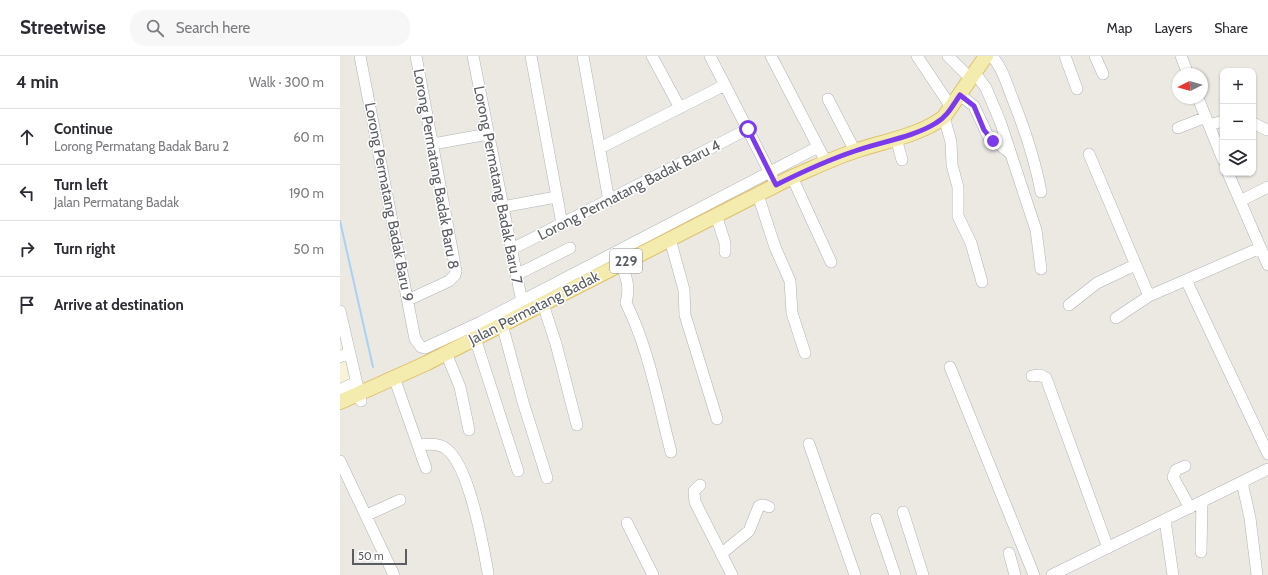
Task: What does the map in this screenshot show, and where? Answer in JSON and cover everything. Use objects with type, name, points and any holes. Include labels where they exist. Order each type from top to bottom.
[{"type":"main road","name":"Jalan Permatang Badak","points":[[340,402],[358,392],[427,363],[502,324],[523,307],[543,304],[792,177],[854,151],[927,127],[948,112],[986,56]]},
{"type":"main road","name":"Jalan Permatang Badak","points":[[340,411],[358,392],[396,383],[427,363]]},
{"type":"street","name":"Lorong Permatang Badak Baru 9","points":[[360,56],[415,339],[420,347],[430,347],[523,307]]},
{"type":"street","name":"Lorong Permatang Badak Baru 8","points":[[408,300],[449,281],[455,275],[455,265],[416,56]]},
{"type":"street","name":"Lorong Permatang Badak Baru 7","points":[[473,56],[510,250],[523,307]]},
{"type":"street","points":[[531,56],[562,224]]},
{"type":"street","points":[[583,56],[609,200]]},
{"type":"street","points":[[652,56],[680,108]]},
{"type":"street","points":[[710,56],[776,185]]},
{"type":"street","points":[[771,56],[826,162]]},
{"type":"street","points":[[917,56],[948,112],[952,165],[958,187],[958,216],[971,243],[982,282]]},
{"type":"street","points":[[948,56],[986,88],[992,101],[1036,230],[1041,269]]},
{"type":"street","points":[[992,56],[1003,74],[1027,134],[1041,192]]},
{"type":"street","points":[[1065,56],[1077,89]]},
{"type":"street","points":[[1095,56],[1103,74]]},
{"type":"street","points":[[1180,56],[1185,68]]},
{"type":"street","points":[[600,148],[725,85]]},
{"type":"street","points":[[960,95],[974,106],[988,136],[1010,153]]},
{"type":"street","points":[[828,99],[854,151]]},
{"type":"street","points":[[1200,104],[1220,153]]},
{"type":"street","points":[[1178,128],[1207,121],[1220,121]]},
{"type":"street","points":[[1256,124],[1266,130]]},
{"type":"street","name":"Lorong Permatang Badak Baru 4","points":[[510,250],[748,129]]},
{"type":"street","points":[[433,144],[488,134]]},
{"type":"street","points":[[896,138],[902,160]]},
{"type":"street","points":[[523,307],[769,171],[818,147]]},
{"type":"street","points":[[1089,154],[1149,296]]},
{"type":"street","points":[[1229,176],[1268,265]]},
{"type":"street","points":[[792,177],[831,262]]},
{"type":"street","points":[[1240,201],[1268,187]]},
{"type":"street","points":[[758,194],[775,248],[784,264],[790,281],[792,317],[805,353]]},
{"type":"street","points":[[502,207],[556,197]]},
{"type":"street","points":[[716,216],[725,243],[725,252]]},
{"type":"street","points":[[670,239],[684,290],[685,315],[717,419]]},
{"type":"street","points":[[516,276],[570,248]]},
{"type":"street","points":[[1116,318],[1149,296],[1260,248]]},
{"type":"street","points":[[621,264],[628,284],[629,293],[626,303],[636,324],[671,452]]},
{"type":"street","points":[[1069,305],[1097,283],[1135,265]]},
{"type":"street","points":[[1186,280],[1268,454]]},
{"type":"street","points":[[543,304],[556,344],[577,425]]},
{"type":"street","points":[[340,311],[345,354],[358,392],[340,390]]},
{"type":"street","points":[[502,324],[523,402],[547,478]]},
{"type":"street","points":[[475,338],[518,471]]},
{"type":"street","points":[[446,353],[460,387],[469,430]]},
{"type":"street","points":[[950,367],[1034,575]]},
{"type":"street","points":[[1032,376],[1040,375],[1046,378],[1108,548]]},
{"type":"street","points":[[396,383],[426,468]]},
{"type":"street","points":[[418,445],[431,444],[445,448],[456,461],[472,499],[488,573]]},
{"type":"street","points":[[809,444],[855,575]]},
{"type":"street","points":[[340,461],[367,515],[394,575]]},
{"type":"street","points":[[1185,466],[1176,470],[1173,477],[1190,508]]},
{"type":"street","points":[[1052,575],[1268,469]]},
{"type":"street","points":[[1242,482],[1250,518],[1257,575]]},
{"type":"street","points":[[700,485],[694,491],[694,496],[732,575]]},
{"type":"street","points":[[367,515],[400,500]]},
{"type":"street","points":[[1201,552],[1202,502]]},
{"type":"street","points":[[721,554],[749,531],[759,506],[764,505],[769,507]]},
{"type":"street","points":[[903,512],[923,575]]},
{"type":"street","points":[[876,520],[895,575]]},
{"type":"street","points":[[1165,520],[1173,575]]},
{"type":"street","points":[[627,523],[653,575]]},
{"type":"street","points":[[1009,553],[1015,575]]},
{"type":"street","points":[[1076,564],[1078,575]]},
{"type":"shaded area","points":[[340,339],[350,381],[340,386]]},
{"type":"waterway","points":[[340,221],[373,367]]},
{"type":"route","points":[[748,129],[776,185],[814,167],[854,151],[915,132],[936,123],[944,117],[960,95],[974,106],[984,130],[993,141]]}]
